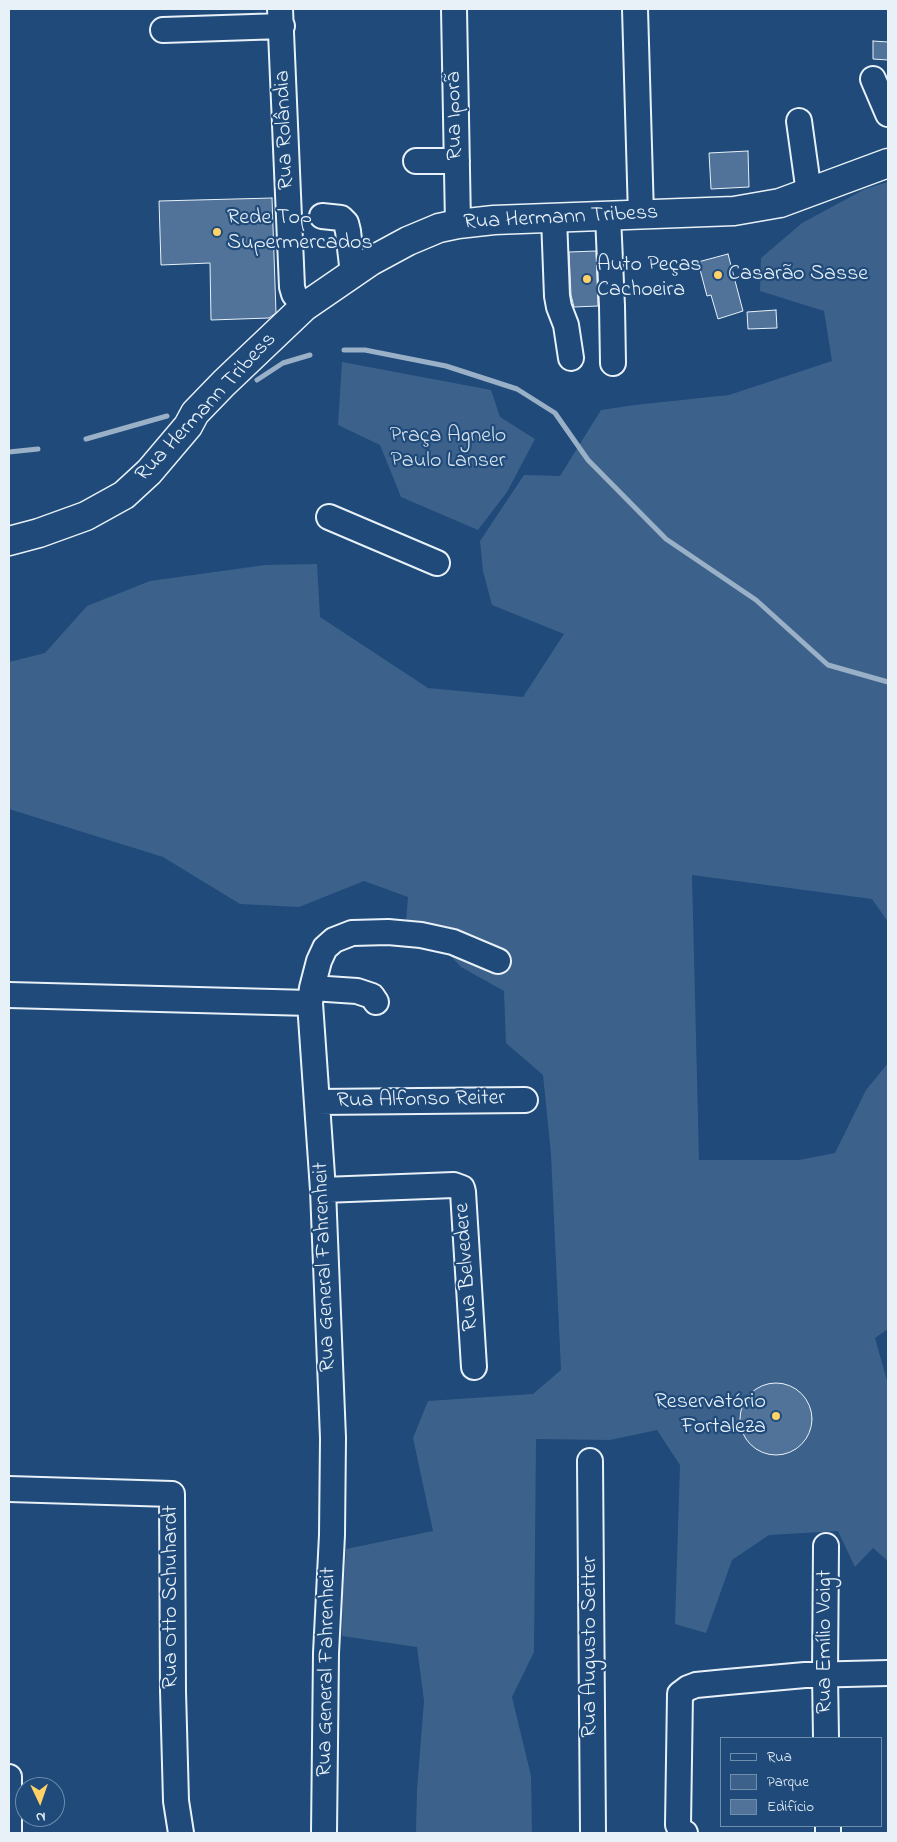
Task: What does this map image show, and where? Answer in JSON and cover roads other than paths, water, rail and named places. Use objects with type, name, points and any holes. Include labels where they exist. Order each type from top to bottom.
[{"type":"main road","name":"Rua Hermann Tribess","points":[[9,541],[39,533],[86,516],[124,495],[149,472],[188,426],[196,413],[224,383],[304,307],[371,261],[408,241],[439,228],[494,220],[734,211],[780,203],[888,163]]},
{"type":"street","name":"Rua Iporã","points":[[454,9],[458,224]]},
{"type":"street","points":[[634,9],[641,215]]},
{"type":"street","points":[[163,30],[281,18]]},
{"type":"street","name":"Rua Rolândia","points":[[281,18],[292,287],[294,294],[304,307]]},
{"type":"street","points":[[873,79],[888,114]]},
{"type":"street","points":[[799,121],[809,193]]},
{"type":"street","points":[[416,161],[457,161]]},
{"type":"street","points":[[322,216],[341,218],[346,224],[352,274]]},
{"type":"street","points":[[608,216],[613,363]]},
{"type":"street","points":[[554,218],[557,296],[566,325],[572,358]]},
{"type":"street","points":[[329,517],[436,563]]},
{"type":"street","name":"Rua General Fahrenheit","points":[[324,1833],[326,1653],[332,1535],[333,1438],[323,1190],[311,996],[324,948],[334,940],[352,934],[388,932],[421,935],[453,942],[498,961]]},
{"type":"street","points":[[9,995],[311,996],[340,989],[357,991],[372,996],[376,1002]]},
{"type":"street","name":"Rua Alfonso Reiter","points":[[317,1102],[525,1100]]},
{"type":"street","name":"Rua Belvedere","points":[[323,1190],[454,1185],[462,1188],[474,1367]]},
{"type":"street","name":"Rua Augusto Setter","points":[[590,1461],[593,1833]]},
{"type":"street","name":"Rua Otto Schuhardt","points":[[9,1489],[172,1494],[173,1711],[176,1801],[181,1833]]},
{"type":"street","name":"Rua Emílio Voigt","points":[[826,1546],[824,1675],[826,1737]]},
{"type":"street","points":[[685,1833],[678,1824],[680,1694],[696,1685],[824,1675],[888,1673]]},
{"type":"street","points":[[9,1777],[10,1833]]},
{"type":"waterway","points":[[344,350],[365,350],[446,366],[517,389],[555,413],[588,460],[666,539],[756,600],[828,665],[888,682]]},
{"type":"waterway","points":[[257,380],[283,363],[310,355]]},
{"type":"waterway","points":[[86,439],[167,416]]},
{"type":"waterway","points":[[9,452],[38,449]]},
{"type":"place","name":"Rede Top Supermercados","points":[[217,232]]},
{"type":"place","name":"Casarão Sasse","points":[[718,275]]},
{"type":"place","name":"Auto Peças Cachoeira","points":[[587,279]]},
{"type":"place","name":"Reservatório Fortaleza","points":[[776,1416]]},
{"type":"park label","name":"Praça Agnelo Paulo Lanser","points":[[448,450]]}]
